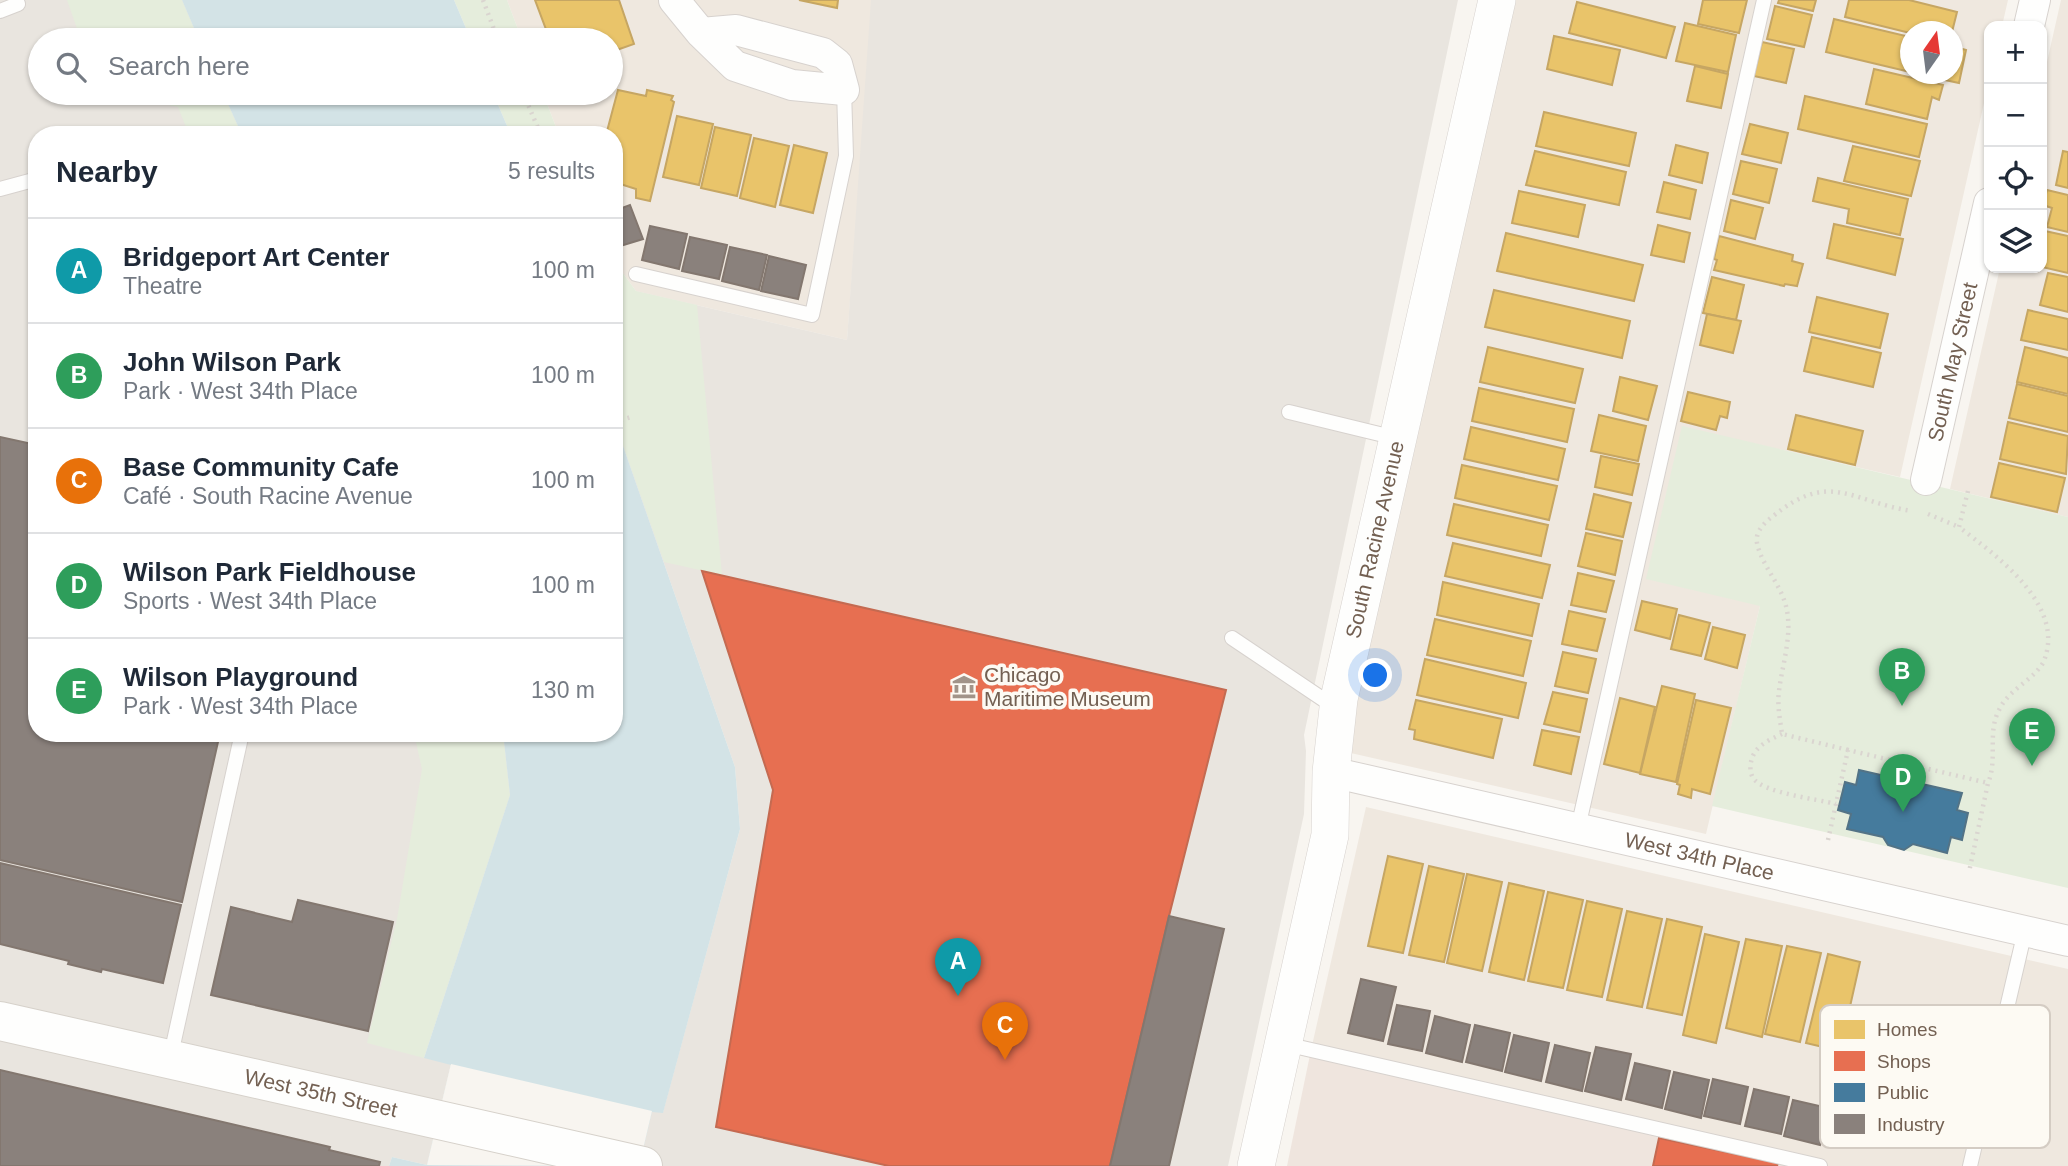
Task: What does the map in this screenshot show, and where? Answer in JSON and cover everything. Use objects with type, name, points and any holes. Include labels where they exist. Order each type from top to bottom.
[{"type":"main road","name":"West 35th Street","points":[[0,1021],[641,1166]]},
{"type":"street","points":[[674,0],[701,33],[735,66],[792,85],[844,90]]},
{"type":"street","name":"South Racine Avenue","points":[[1256,1166],[1329,835],[1337,709],[1497,0]]},
{"type":"street","points":[[2030,21],[2035,0]]},
{"type":"street","name":"South May Street","points":[[1926,480],[1987,210]]},
{"type":"street","name":"West 34th Place","points":[[1331,772],[2068,941]]},
{"type":"lane","points":[[0,11],[18,4],[16,0]]},
{"type":"lane","points":[[1578,828],[1764,0]]},
{"type":"lane","points":[[636,274],[812,315],[846,156],[844,90]]},
{"type":"lane","points":[[0,189],[28,181]]},
{"type":"lane","points":[[1289,412],[1398,438]]},
{"type":"lane","points":[[1232,638],[1337,709]]},
{"type":"lane","points":[[170,1060],[240,742]]},
{"type":"lane","points":[[2008,1005],[2025,931]]},
{"type":"lane","points":[[1283,1044],[1820,1166]]},
{"type":"lane","points":[[1970,1166],[1974,1148]]},
{"type":"path","points":[[483,0],[494,28]]},
{"type":"path","points":[[528,105],[537,126]]},
{"type":"path","points":[[623,419],[631,417]]},
{"type":"path","points":[[1782,734],[1778,692],[1788,622],[1787,608],[1756,541],[1759,530],[1786,507],[1816,492],[1828,490],[1838,490],[1868,501],[1916,512]]},
{"type":"path","points":[[1959,527],[1968,491]]},
{"type":"path","points":[[1924,513],[1959,527],[2033,588],[2045,604],[2051,626],[2051,647],[2043,665],[2012,691],[1999,710],[1994,725],[1992,774],[1987,783],[1969,872]]},
{"type":"path","points":[[1836,804],[1766,788],[1754,779],[1750,772],[1755,750],[1782,734],[1987,783]]},
{"type":"path","points":[[1828,840],[1848,750]]},
{"type":"shaded area","points":[[0,0],[182,0],[194,28],[28,28],[28,105],[228,105],[238,126],[28,126],[28,742],[504,742],[510,795],[424,1057],[451,1064],[427,1165],[392,1157],[389,1166],[0,1166]]},
{"type":"shaded area","points":[[182,0],[454,0],[466,28],[194,28]]},
{"type":"shaded area","points":[[507,0],[873,0],[847,340],[636,291],[623,273],[623,126],[556,126],[548,105],[623,105],[623,28],[518,28]]},
{"type":"shaded area","points":[[871,0],[1458,0],[1304,735],[1304,814],[1228,1166],[639,1166],[652,1111],[663,1112],[740,829],[735,767],[623,446],[623,288],[847,340]]},
{"type":"shaded area","points":[[1515,0],[2008,0],[2003,21],[1984,21],[1984,103],[1900,477],[1682,427],[1760,606],[1706,834],[1342,751]]},
{"type":"shaded area","points":[[2061,0],[2068,0],[2068,517],[1950,489],[1999,273],[2047,273],[2047,62]]},
{"type":"shaded area","points":[[228,105],[498,105],[507,126],[238,126]]},
{"type":"shaded area","points":[[623,446],[735,767],[740,829],[663,1113],[652,1112],[639,1166],[389,1166],[392,1157],[427,1165],[451,1065],[424,1058],[510,795],[504,742],[623,742]]},
{"type":"shaded area","points":[[1366,807],[2068,969],[2068,1166],[1820,1166],[1311,1050]]},
{"type":"shaded area","points":[[1311,1050],[1820,1166],[1287,1166]]},
{"type":"green space","points":[[67,0],[182,0],[194,28],[77,28]]},
{"type":"green space","points":[[454,0],[507,0],[518,28],[466,28]]},
{"type":"green space","points":[[168,105],[228,105],[238,126],[185,126],[178,107]]},
{"type":"green space","points":[[498,105],[548,105],[556,126],[507,126]]},
{"type":"green space","points":[[623,273],[636,291],[697,305],[722,575],[664,562],[623,446]]},
{"type":"green space","points":[[1682,426],[2068,517],[2068,888],[1712,806],[1760,606],[1646,579]]},
{"type":"green space","points":[[416,742],[504,742],[510,795],[424,1058],[367,1043],[397,919],[422,769]]},
{"type":"pier","points":[[451,1064],[652,1111],[639,1166],[427,1165]]},
{"type":"building: Homes","points":[[535,0],[619,0],[634,44],[623,48],[623,28],[546,28]]},
{"type":"building: Homes","points":[[799,0],[838,0],[837,8]]},
{"type":"building: Homes","points":[[1703,0],[1747,0],[1739,33],[1698,24]]},
{"type":"building: Homes","points":[[1779,0],[1816,0],[1813,11],[1778,3]]},
{"type":"building: Homes","points":[[1849,0],[1909,0],[1957,12],[1955,21],[1900,21],[1900,31],[1845,17]]},
{"type":"building: Homes","points":[[1577,2],[1675,27],[1666,58],[1569,33]]},
{"type":"building: Homes","points":[[1775,6],[1812,15],[1804,47],[1767,39]]},
{"type":"building: Homes","points":[[1834,19],[1900,35],[1900,70],[1826,52]]},
{"type":"building: Homes","points":[[1685,23],[1736,35],[1728,72],[1676,61]]},
{"type":"building: Homes","points":[[1554,36],[1620,50],[1612,85],[1547,69]]},
{"type":"building: Homes","points":[[1762,42],[1794,49],[1786,83],[1754,76]]},
{"type":"building: Homes","points":[[1695,66],[1728,74],[1721,108],[1687,101]]},
{"type":"building: Homes","points":[[1874,69],[1900,75],[1900,84],[1943,85],[1939,100],[1932,97],[1927,119],[1866,104]]},
{"type":"building: Homes","points":[[647,90],[673,96],[671,100],[674,102],[650,201],[636,198],[636,189],[623,185],[623,126],[608,126],[614,105],[623,105],[623,91],[646,96]]},
{"type":"building: Homes","points":[[1805,96],[1927,124],[1919,157],[1798,129]]},
{"type":"building: Homes","points":[[1544,112],[1636,133],[1629,166],[1536,146]]},
{"type":"building: Homes","points":[[677,116],[713,124],[699,185],[663,177]]},
{"type":"building: Homes","points":[[1750,124],[1788,133],[1781,163],[1742,154]]},
{"type":"building: Homes","points":[[715,127],[751,135],[737,196],[701,188]]},
{"type":"building: Homes","points":[[754,138],[789,146],[775,207],[740,198]]},
{"type":"building: Homes","points":[[794,145],[827,153],[813,213],[780,205]]},
{"type":"building: Homes","points":[[1676,145],[1708,153],[1702,183],[1669,175]]},
{"type":"building: Homes","points":[[1853,146],[1920,161],[1911,196],[1844,181]]},
{"type":"building: Homes","points":[[1535,151],[1626,172],[1619,205],[1526,185]]},
{"type":"building: Homes","points":[[2063,151],[2068,152],[2068,188],[2056,185]]},
{"type":"building: Homes","points":[[1741,161],[1777,169],[1769,203],[1733,194]]},
{"type":"building: Homes","points":[[1818,178],[1908,199],[1900,235],[1847,223],[1849,209],[1813,201]]},
{"type":"building: Homes","points":[[1664,182],[1696,190],[1690,219],[1657,212]]},
{"type":"building: Homes","points":[[2047,190],[2068,195],[2068,232],[2047,227],[2052,208],[2047,206]]},
{"type":"building: Homes","points":[[1519,191],[1585,205],[1578,237],[1512,223]]},
{"type":"building: Homes","points":[[1731,200],[1763,208],[1755,239],[1724,231]]},
{"type":"building: Homes","points":[[1834,224],[1903,239],[1895,275],[1827,258]]},
{"type":"building: Homes","points":[[1658,225],[1690,233],[1684,262],[1651,255]]},
{"type":"building: Homes","points":[[2047,231],[2068,236],[2068,273],[2047,268]]},
{"type":"building: Homes","points":[[1506,233],[1643,265],[1634,301],[1497,271]]},
{"type":"building: Homes","points":[[1719,236],[1793,255],[1792,261],[1803,264],[1797,286],[1784,286],[1714,270]]},
{"type":"building: Homes","points":[[2048,273],[2068,277],[2068,312],[2040,305]]},
{"type":"building: Homes","points":[[1712,277],[1744,285],[1736,320],[1703,313]]},
{"type":"building: Homes","points":[[1494,290],[1630,321],[1622,358],[1485,327]]},
{"type":"building: Homes","points":[[1817,297],[1888,314],[1880,348],[1809,332]]},
{"type":"building: Homes","points":[[2028,310],[2068,319],[2068,350],[2021,340]]},
{"type":"building: Homes","points":[[1707,314],[1741,321],[1733,353],[1700,345]]},
{"type":"building: Homes","points":[[1812,337],[1881,353],[1873,387],[1804,371]]},
{"type":"building: Homes","points":[[1488,347],[1583,369],[1575,403],[1480,382]]},
{"type":"building: Homes","points":[[2025,347],[2068,358],[2068,394],[2017,382]]},
{"type":"building: Homes","points":[[1620,377],[1657,386],[1648,420],[1613,411]]},
{"type":"building: Homes","points":[[2017,384],[2068,396],[2068,432],[2009,418]]},
{"type":"building: Homes","points":[[1479,388],[1574,409],[1567,442],[1472,421]]},
{"type":"building: Homes","points":[[1688,392],[1730,402],[1727,418],[1720,416],[1716,430],[1681,421]]},
{"type":"building: Homes","points":[[1599,415],[1646,426],[1638,461],[1591,451]]},
{"type":"building: Homes","points":[[1796,415],[1863,431],[1855,465],[1788,449]]},
{"type":"building: Homes","points":[[2008,422],[2068,436],[2066,474],[2000,459]]},
{"type":"building: Homes","points":[[1471,427],[1565,449],[1558,480],[1464,459]]},
{"type":"building: Homes","points":[[1601,456],[1639,464],[1632,495],[1595,487]]},
{"type":"building: Homes","points":[[1999,463],[2065,478],[2057,512],[1991,497]]},
{"type":"building: Homes","points":[[1462,465],[1557,486],[1549,520],[1455,498]]},
{"type":"building: Homes","points":[[1594,494],[1631,503],[1623,537],[1586,529]]},
{"type":"building: Homes","points":[[1454,504],[1548,525],[1541,556],[1447,535]]},
{"type":"building: Homes","points":[[1586,533],[1622,541],[1615,575],[1578,566]]},
{"type":"building: Homes","points":[[1453,543],[1550,565],[1542,598],[1445,576]]},
{"type":"building: Homes","points":[[1578,573],[1614,581],[1606,612],[1571,605]]},
{"type":"building: Homes","points":[[1443,582],[1539,604],[1532,636],[1437,615]]},
{"type":"building: Homes","points":[[1642,601],[1677,609],[1670,639],[1635,630]]},
{"type":"building: Homes","points":[[1569,611],[1605,619],[1597,651],[1562,644]]},
{"type":"building: Homes","points":[[1679,615],[1710,623],[1701,656],[1671,649]]},
{"type":"building: Homes","points":[[1435,619],[1531,641],[1523,676],[1427,655]]},
{"type":"building: Homes","points":[[1713,627],[1745,635],[1737,668],[1705,659]]},
{"type":"building: Homes","points":[[1563,652],[1596,659],[1588,693],[1555,686]]},
{"type":"building: Homes","points":[[1425,659],[1526,683],[1518,718],[1417,695]]},
{"type":"building: Homes","points":[[1662,686],[1695,694],[1676,782],[1640,774]]},
{"type":"building: Homes","points":[[1553,692],[1587,699],[1580,732],[1544,724]]},
{"type":"building: Homes","points":[[1620,698],[1655,707],[1640,773],[1604,764]]},
{"type":"building: Homes","points":[[1416,700],[1502,719],[1493,758],[1414,739],[1415,730],[1409,729]]},
{"type":"building: Homes","points":[[1696,700],[1731,708],[1710,794],[1692,789],[1691,798],[1678,794],[1680,785],[1677,784]]},
{"type":"building: Homes","points":[[1542,730],[1579,737],[1571,774],[1534,765]]},
{"type":"building: Homes","points":[[1388,856],[1423,864],[1403,953],[1368,946]]},
{"type":"building: Homes","points":[[1429,866],[1464,874],[1444,962],[1409,955]]},
{"type":"building: Homes","points":[[1467,874],[1502,882],[1482,971],[1447,963]]},
{"type":"building: Homes","points":[[1509,883],[1544,891],[1524,980],[1489,972]]},
{"type":"building: Homes","points":[[1548,892],[1583,900],[1563,988],[1528,981]]},
{"type":"building: Homes","points":[[1587,901],[1622,909],[1602,997],[1567,990]]},
{"type":"building: Homes","points":[[1627,911],[1662,919],[1642,1007],[1607,1000]]},
{"type":"building: Homes","points":[[1667,919],[1702,927],[1682,1015],[1647,1008]]},
{"type":"building: Homes","points":[[1705,934],[1739,942],[1716,1043],[1683,1035]]},
{"type":"building: Homes","points":[[1746,939],[1782,946],[1762,1037],[1726,1028]]},
{"type":"building: Homes","points":[[1787,946],[1821,953],[1800,1042],[1765,1034]]},
{"type":"building: Homes","points":[[1828,954],[1860,962],[1850,1005],[1820,1005],[1820,1046],[1806,1043]]},
{"type":"building: Shops","points":[[702,571],[1226,690],[1110,1166],[889,1166],[716,1127],[773,790]]},
{"type":"building: Shops","points":[[1659,1138],[1778,1163],[1777,1166],[1653,1166]]},
{"type":"building: Public","points":[[1859,770],[1898,779],[1906,775],[1918,777],[1922,784],[1962,793],[1957,810],[1968,813],[1962,840],[1951,837],[1947,853],[1913,844],[1904,850],[1888,845],[1883,837],[1847,829],[1851,814],[1838,810],[1845,782],[1856,785]]},
{"type":"building: Industry","points":[[630,205],[643,239],[623,245],[623,208]]},
{"type":"building: Industry","points":[[650,226],[687,234],[679,269],[642,260]]},
{"type":"building: Industry","points":[[690,237],[727,245],[719,279],[682,271]]},
{"type":"building: Industry","points":[[730,247],[767,255],[759,290],[722,281]]},
{"type":"building: Industry","points":[[769,256],[806,265],[798,299],[761,291]]},
{"type":"building: Industry","points":[[0,437],[28,443],[28,742],[218,742],[182,902],[0,860]]},
{"type":"building: Industry","points":[[0,863],[181,905],[163,983],[102,969],[101,972],[0,944]]},
{"type":"building: Industry","points":[[298,900],[393,922],[368,1031],[211,995],[231,907],[292,922]]},
{"type":"building: Industry","points":[[1169,916],[1224,929],[1169,1166],[1110,1166]]},
{"type":"building: Industry","points":[[1361,979],[1396,987],[1383,1041],[1348,1033]]},
{"type":"building: Industry","points":[[1397,1005],[1430,1011],[1422,1051],[1388,1044]]},
{"type":"building: Industry","points":[[1435,1016],[1470,1025],[1462,1062],[1426,1053]]},
{"type":"building: Industry","points":[[1475,1025],[1510,1033],[1502,1071],[1466,1062]]},
{"type":"building: Industry","points":[[1514,1035],[1549,1043],[1541,1081],[1505,1072]]},
{"type":"building: Industry","points":[[1555,1045],[1590,1053],[1582,1091],[1546,1082]]},
{"type":"building: Industry","points":[[1596,1047],[1631,1054],[1621,1100],[1585,1091]]},
{"type":"building: Industry","points":[[1635,1063],[1670,1071],[1662,1108],[1626,1099]]},
{"type":"building: Industry","points":[[0,1070],[330,1147],[329,1150],[380,1162],[379,1166],[0,1166]]},
{"type":"building: Industry","points":[[1674,1072],[1709,1080],[1701,1118],[1665,1109]]},
{"type":"building: Industry","points":[[1713,1079],[1748,1087],[1740,1124],[1704,1116]]},
{"type":"building: Industry","points":[[1754,1089],[1789,1097],[1781,1134],[1745,1126]]},
{"type":"building: Industry","points":[[1793,1100],[1820,1106],[1820,1145],[1784,1136]]},
{"type":"place","name":"Chicago Maritime Museum","points":[[964,687]]},
{"type":"place","name":"John Wilson Park","points":[[1902,706]]},
{"type":"place","name":"Wilson Playground","points":[[2032,766]]},
{"type":"place","name":"Wilson Park Fieldhouse","points":[[1903,812]]},
{"type":"place","name":"Bridgeport Art Center","points":[[958,996]]},
{"type":"place","name":"Base Community Cafe","points":[[1005,1060]]}]
